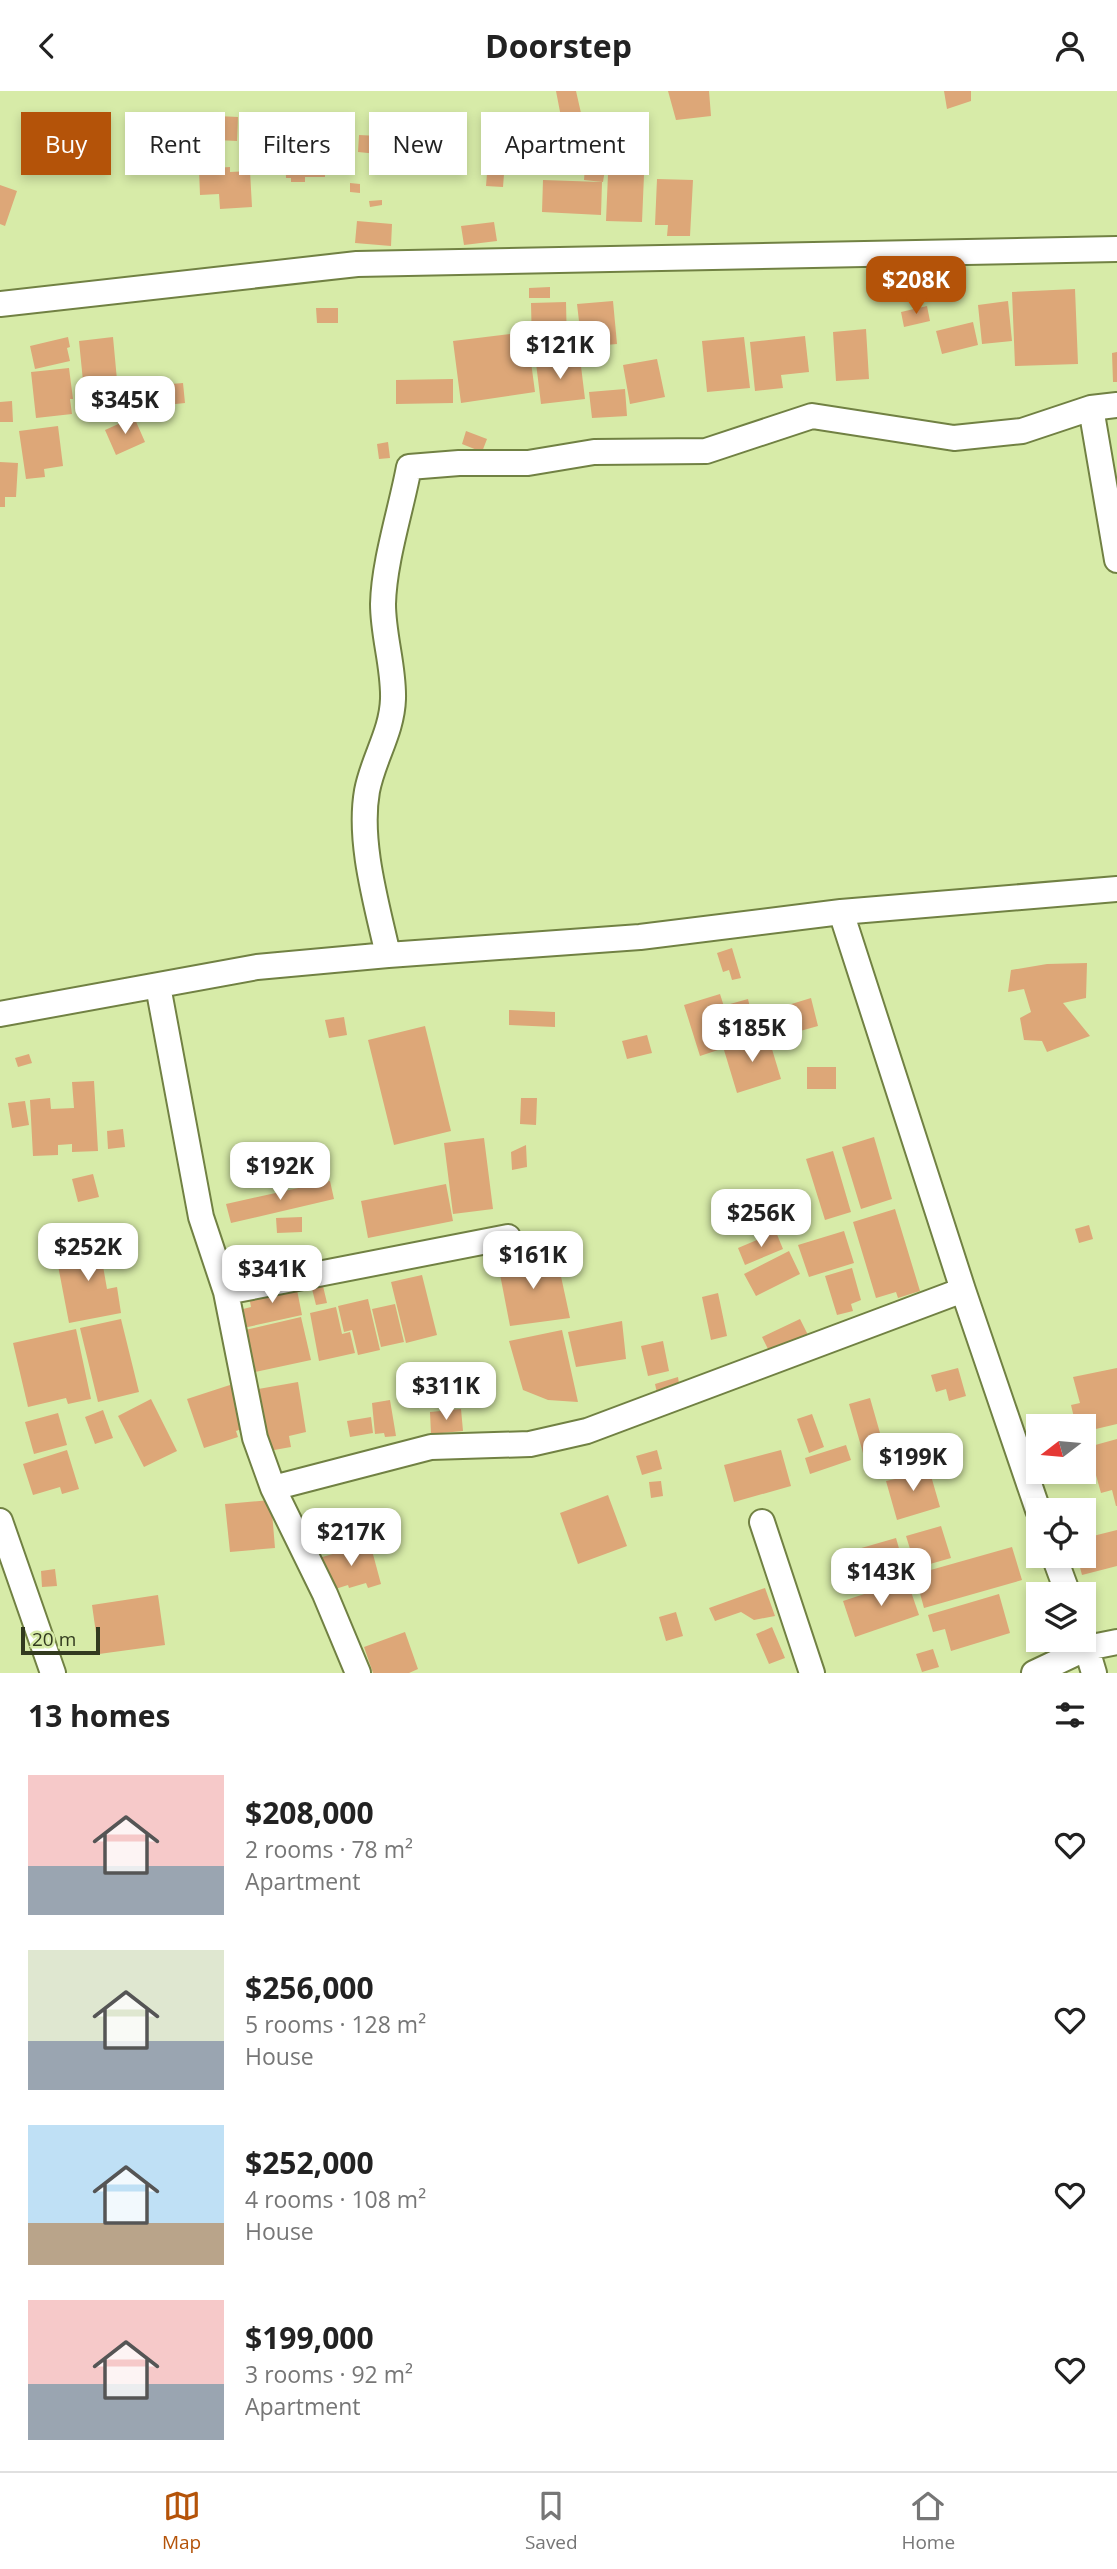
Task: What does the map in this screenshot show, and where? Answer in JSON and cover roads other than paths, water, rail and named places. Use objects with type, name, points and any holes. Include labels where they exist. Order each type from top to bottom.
[{"type":"street","points":[[0,305],[357,264],[1117,249]]},
{"type":"street","points":[[388,955],[366,840],[365,810],[374,765],[387,734],[392,713],[393,685],[383,601],[409,467],[458,463],[528,463],[594,452],[706,451],[812,416],[954,438],[1022,431],[1091,408],[1117,405]]},
{"type":"street","points":[[1091,408],[1117,560]]},
{"type":"street","points":[[0,1014],[257,967],[640,937],[841,912],[1117,889]]},
{"type":"street","points":[[841,912],[963,1290],[1034,1498]]},
{"type":"street","points":[[158,986],[201,1217],[226,1292],[255,1438],[273,1487],[325,1594],[358,1673]]},
{"type":"street","points":[[226,1292],[508,1237]]},
{"type":"street","points":[[273,1487],[430,1447],[530,1444],[587,1431],[963,1290]]},
{"type":"street","points":[[0,1521],[52,1673]]},
{"type":"street","points":[[762,1522],[812,1673]]},
{"type":"street","points":[[1096,1642],[1117,1642]]},
{"type":"street","points":[[1034,1673],[1069,1652]]},
{"type":"street","points":[[1088,1652],[1094,1673]]}]
